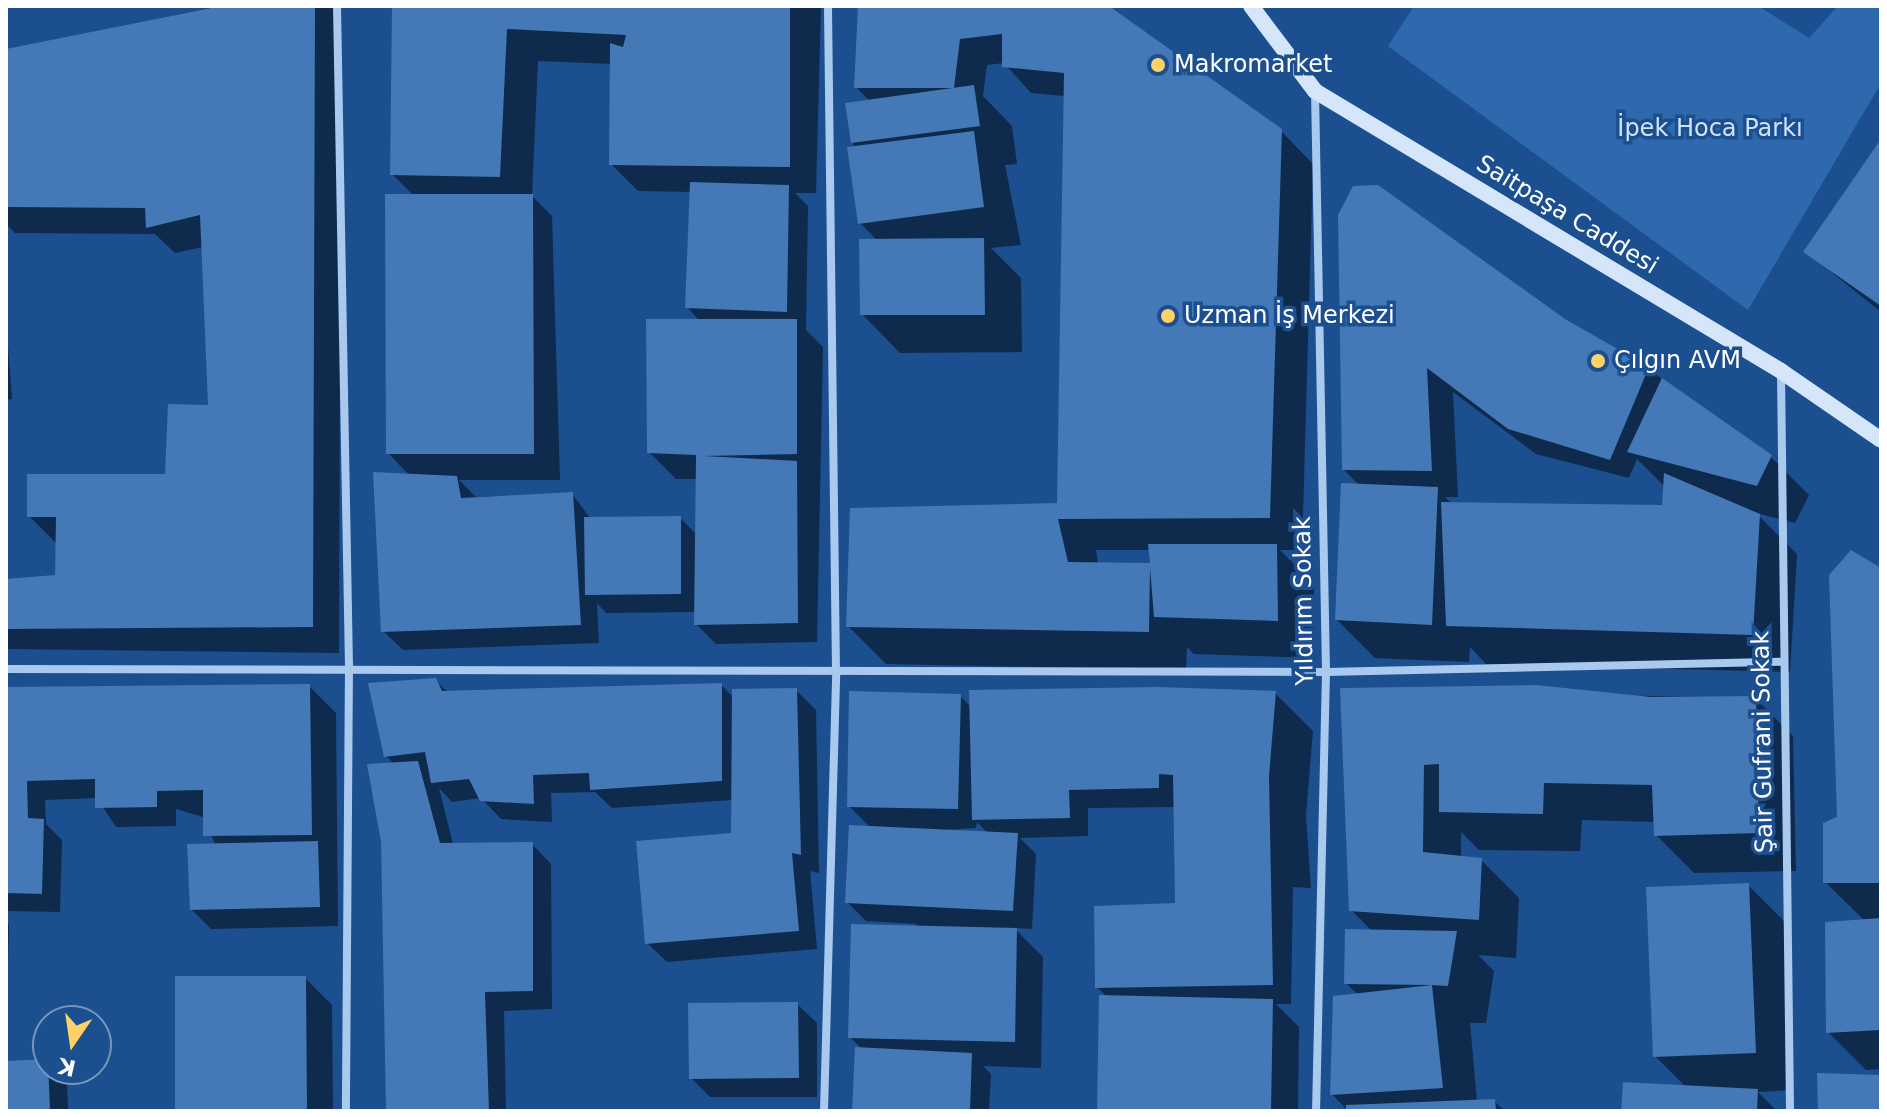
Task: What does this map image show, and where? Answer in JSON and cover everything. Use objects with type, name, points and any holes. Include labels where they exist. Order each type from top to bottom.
[{"type":"main road","name":"Saitpaşa Caddesi","points":[[1251,6],[1315,91],[1781,371],[1881,440]]},
{"type":"street","points":[[337,6],[349,665],[346,1111]]},
{"type":"street","points":[[824,1111],[836,672],[828,6]]},
{"type":"street","name":"Yıldırım Sokak","points":[[1315,91],[1326,672],[1316,1111]]},
{"type":"street","name":"Şair Gufrani Sokak","points":[[1781,371],[1780,662],[1790,1111]]},
{"type":"street","points":[[6,669],[349,665],[836,672],[1326,672],[1780,662]]},
{"type":"green space","name":"İpek Hoca Parkı","points":[[1414,6],[1758,6],[1809,38],[1838,6],[1881,6],[1881,83],[1748,310],[1388,46]]},
{"type":"building","points":[[221,6],[315,6],[313,627],[6,629],[6,579],[55,575],[56,517],[27,517],[27,474],[165,474],[168,404],[208,405],[200,215],[146,228],[145,208],[6,207],[6,49]]},
{"type":"building","points":[[392,6],[790,6],[790,167],[609,165],[610,43],[623,47],[626,35],[507,29],[500,177],[390,175]]},
{"type":"building","name":"Uzman İş Merkezi","points":[[858,6],[1109,6],[1282,129],[1270,518],[1058,519],[1068,562],[1150,563],[1148,544],[1277,544],[1278,621],[1154,617],[1150,568],[1149,632],[846,627],[850,508],[1057,503],[1064,73],[1002,67],[1002,34],[960,39],[954,88],[854,88]]},
{"type":"building","points":[[974,85],[980,126],[851,143],[845,103]]},
{"type":"building","points":[[974,131],[984,207],[858,224],[847,147]]},
{"type":"building","points":[[1881,139],[1881,306],[1803,252]]},
{"type":"building","points":[[690,182],[789,185],[787,312],[685,308]]},
{"type":"building","points":[[1378,185],[1565,319],[1649,367],[1610,460],[1508,429],[1427,368],[1432,471],[1342,470],[1338,215],[1353,186]]},
{"type":"building","points":[[385,194],[533,194],[534,454],[386,454]]},
{"type":"building","points":[[984,238],[985,315],[860,315],[859,239]]},
{"type":"building","points":[[646,319],[797,319],[797,454],[704,456],[797,461],[798,623],[694,625],[696,455],[647,453]]},
{"type":"building","points":[[1662,378],[1772,455],[1757,486],[1627,452]]},
{"type":"building","points":[[373,472],[457,476],[461,498],[573,492],[581,625],[381,632]]},
{"type":"building","points":[[1664,473],[1760,514],[1753,635],[1446,626],[1441,502],[1662,505]]},
{"type":"building","points":[[1341,483],[1438,487],[1432,625],[1335,620]]},
{"type":"building","points":[[681,516],[681,594],[585,595],[584,517]]},
{"type":"building","points":[[1851,550],[1881,568],[1881,883],[1823,883],[1823,823],[1837,817],[1829,575]]},
{"type":"building","points":[[436,678],[442,691],[722,683],[722,781],[590,790],[589,773],[533,775],[534,804],[480,801],[469,779],[431,783],[425,752],[384,757],[368,683]]},
{"type":"building","points":[[310,684],[312,835],[203,836],[203,790],[157,791],[157,807],[95,808],[95,779],[27,781],[28,818],[44,819],[42,894],[6,893],[6,687]]},
{"type":"building","points":[[1536,685],[1651,697],[1756,696],[1759,833],[1654,836],[1652,785],[1544,783],[1543,814],[1439,812],[1439,764],[1424,765],[1423,852],[1482,858],[1479,920],[1349,911],[1340,688]]},
{"type":"building","points":[[1158,687],[1276,691],[1269,776],[1273,985],[1095,988],[1094,906],[1175,903],[1173,775],[1159,774],[1159,788],[1069,790],[1070,818],[972,820],[969,690]]},
{"type":"building","points":[[797,688],[801,855],[792,853],[799,931],[645,944],[636,841],[731,833],[732,689]]},
{"type":"building","points":[[849,691],[961,694],[958,809],[847,807]]},
{"type":"building","points":[[418,761],[440,843],[533,842],[533,991],[485,992],[489,1111],[386,1111],[381,842],[367,764]]},
{"type":"building","points":[[849,825],[1018,833],[1013,911],[845,903]]},
{"type":"building","points":[[318,841],[320,907],[190,910],[187,844]]},
{"type":"building","points":[[1749,883],[1756,1053],[1653,1057],[1646,887]]},
{"type":"building","points":[[1881,918],[1881,1030],[1826,1033],[1825,922]]},
{"type":"building","points":[[851,924],[1017,928],[1015,1042],[848,1038]]},
{"type":"building","points":[[1345,929],[1457,931],[1448,986],[1344,984]]},
{"type":"building","points":[[175,976],[306,976],[307,1111],[175,1111]]},
{"type":"building","points":[[1432,985],[1443,1088],[1330,1095],[1333,996]]},
{"type":"building","points":[[1099,995],[1273,999],[1271,1111],[1097,1111]]},
{"type":"building","points":[[798,1002],[799,1078],[689,1079],[688,1003]]},
{"type":"building","points":[[855,1047],[972,1053],[970,1111],[852,1111]]},
{"type":"building","points":[[32,1060],[32,1085],[49,1085],[50,1111],[6,1111],[6,1061]]},
{"type":"building","points":[[1817,1073],[1881,1075],[1881,1111],[1818,1111]]},
{"type":"building","points":[[1623,1082],[1758,1089],[1757,1111],[1621,1111]]},
{"type":"building","points":[[1495,1099],[1496,1111],[1346,1111],[1346,1105]]},
{"type":"place","name":"Makromarket","points":[[1158,65]]},
{"type":"place","name":"Uzman İş Merkezi","points":[[1168,316]]},
{"type":"place","name":"Çılgın AVM","points":[[1598,361]]}]
